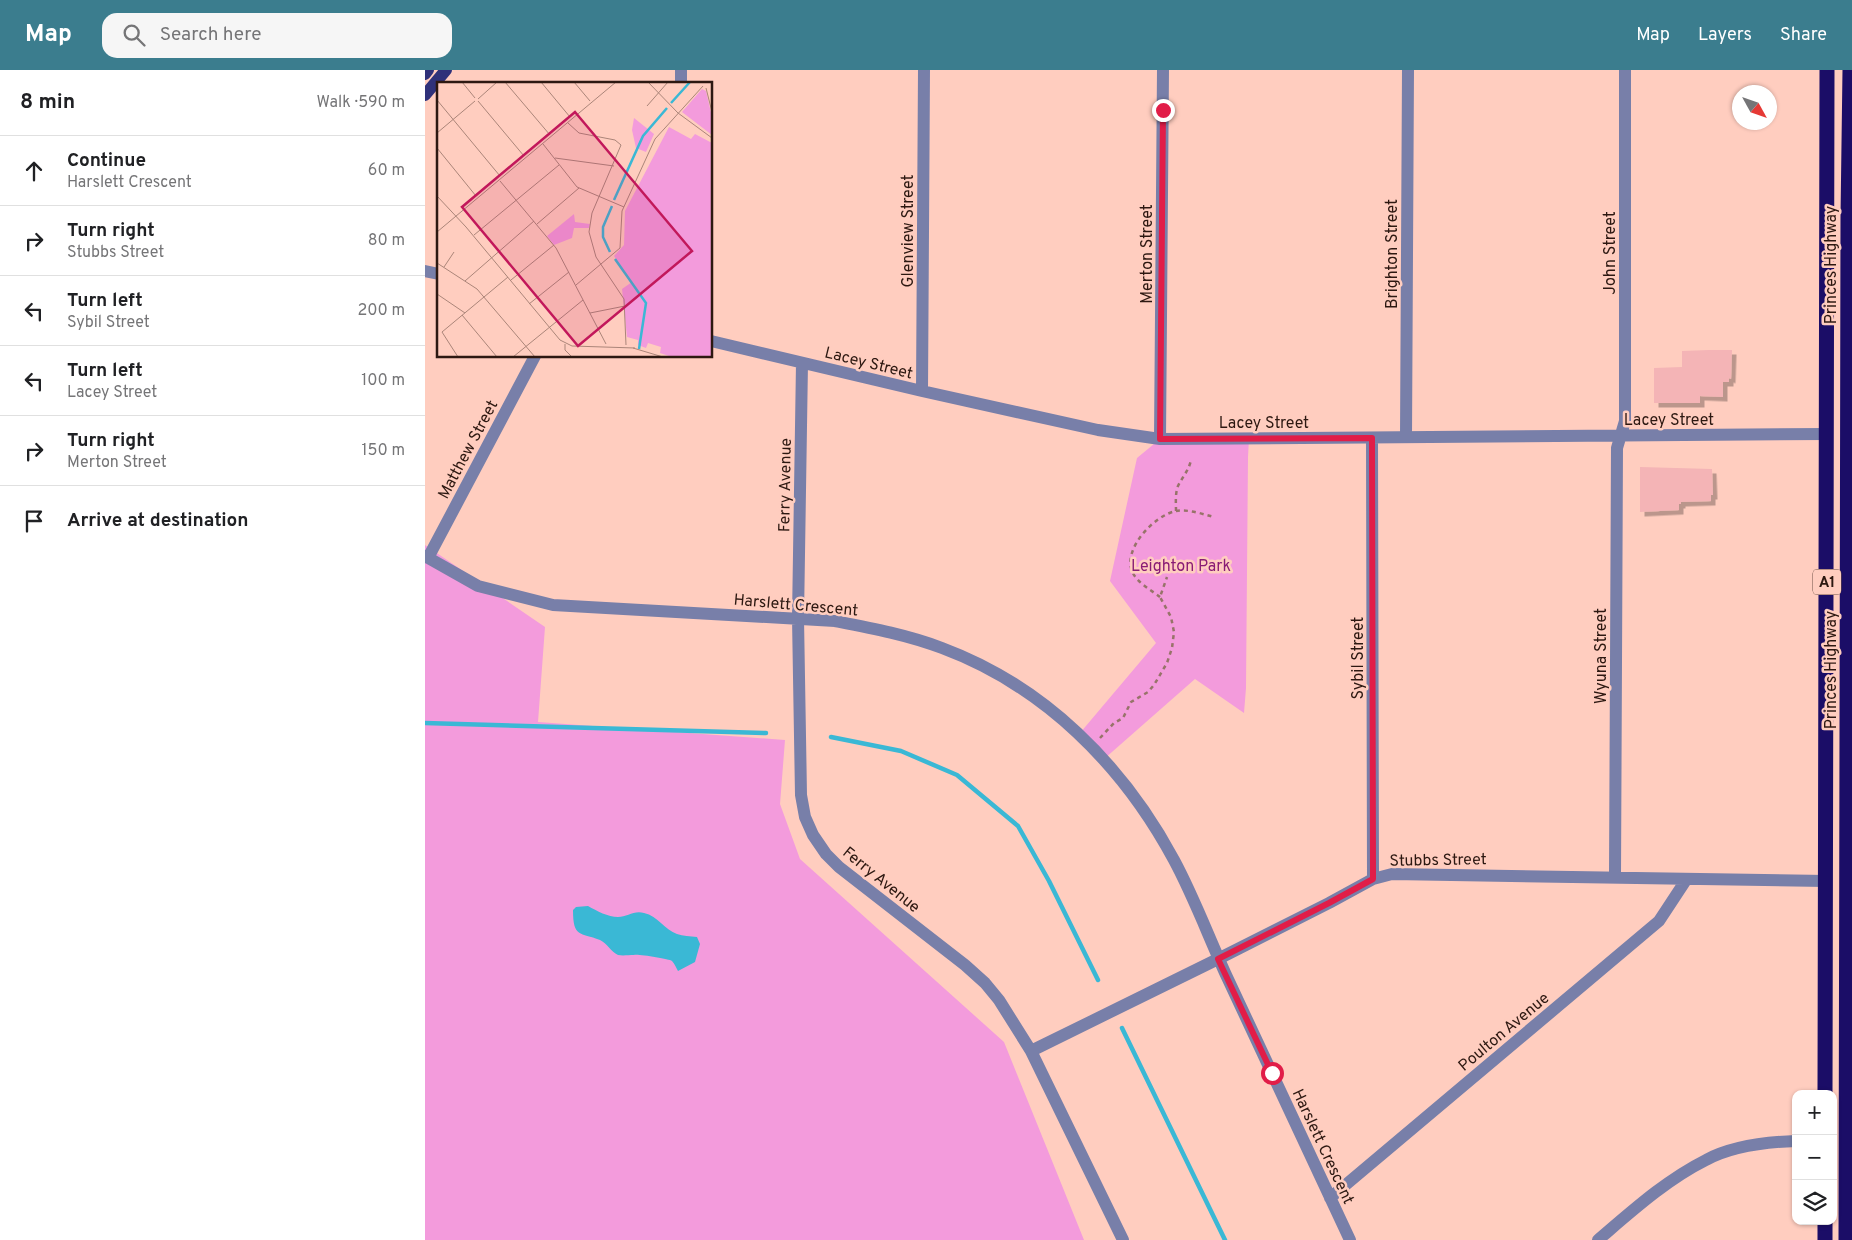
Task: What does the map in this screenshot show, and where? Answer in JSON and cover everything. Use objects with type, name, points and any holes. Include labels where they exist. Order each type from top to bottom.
[{"type":"highway","name":"Princes Highway","points":[[1825,1090],[1827,70]]},
{"type":"highway","name":"Princes Highway","points":[[1846,1240],[1849,1185],[1850,70]]},
{"type":"highway","points":[[1825,1225],[1825,1240]]},
{"type":"main road","points":[[425,74],[428,70]]},
{"type":"main road","points":[[425,94],[446,70]]},
{"type":"street","name":"Glenview Street","points":[[922,391],[924,70]]},
{"type":"street","name":"Merton Street","points":[[1160,439],[1163,70]]},
{"type":"street","name":"Brighton Street","points":[[1406,437],[1408,70]]},
{"type":"street","name":"John Street","points":[[1620,435],[1625,421],[1625,70]]},
{"type":"street","name":"Lacey Street","points":[[713,341],[1098,430],[1160,439],[1827,434]]},
{"type":"street","name":"Matthew Street","points":[[427,557],[534,358]]},
{"type":"street","name":"Ferry Avenue","points":[[802,363],[798,618],[801,795],[805,817],[813,835],[826,854],[839,867],[965,965],[985,983],[999,1000],[1031,1051],[1123,1240]]},
{"type":"street","name":"Wyuna Street","points":[[1615,876],[1617,448],[1620,435]]},
{"type":"street","name":"Sybil Street","points":[[1372,438],[1373,879]]},
{"type":"street","name":"Harslett Crescent","points":[[427,557],[479,586],[553,605],[798,618],[835,621],[872,628],[942,648],[977,664],[1034,698],[1060,717],[1093,746],[1119,777],[1156,828],[1175,862],[1218,959],[1350,1240]]},
{"type":"street","name":"Stubbs Street","points":[[1031,1051],[1218,959],[1373,879],[1392,874],[1615,876],[1686,880],[1826,881]]},
{"type":"street","name":"Poulton Avenue","points":[[1330,1198],[1659,921],[1686,880]]},
{"type":"street","points":[[1598,1240],[1680,1174],[1707,1159],[1734,1149],[1792,1142]]},
{"type":"path","points":[[1176,511],[1175,497],[1191,460]]},
{"type":"path","points":[[1093,746],[1115,723],[1123,718],[1131,702],[1148,692],[1154,685],[1167,663],[1172,648],[1174,632],[1171,617],[1160,597],[1132,573],[1130,565],[1132,553],[1138,541],[1149,527],[1176,511],[1189,511],[1214,517]]},
{"type":"path","points":[[1160,597],[1167,577]]},
{"type":"green space","name":"Leighton Park","points":[[1249,438],[1246,688],[1244,713],[1195,679],[1104,759],[1080,733],[1156,643],[1110,581],[1137,458],[1160,439]]},
{"type":"green space","points":[[425,545],[545,627],[538,722],[785,740],[780,804],[800,859],[1004,1042],[1084,1240],[425,1240]]},
{"type":"water","points":[[588,906],[614,917],[637,912],[644,913],[677,934],[697,937],[700,944],[695,962],[678,971],[670,960],[642,955],[618,955],[602,941],[576,930],[573,910],[576,907]]},
{"type":"building","points":[[1732,350],[1731,379],[1729,378],[1729,382],[1723,382],[1723,397],[1700,396],[1700,403],[1654,403],[1654,368],[1682,367],[1682,351]]},
{"type":"building","points":[[1640,467],[1712,469],[1713,495],[1711,495],[1711,501],[1681,502],[1679,510],[1640,512]]},
{"type":"waterway","points":[[425,723],[766,733]]},
{"type":"waterway","points":[[831,737],[901,751],[957,775],[1018,826],[1049,881],[1098,980]]},
{"type":"waterway","points":[[1122,1028],[1225,1240]]},
{"type":"route","points":[[1163,110],[1160,439],[1372,438],[1373,879],[1218,959],[1272,1073]]}]
